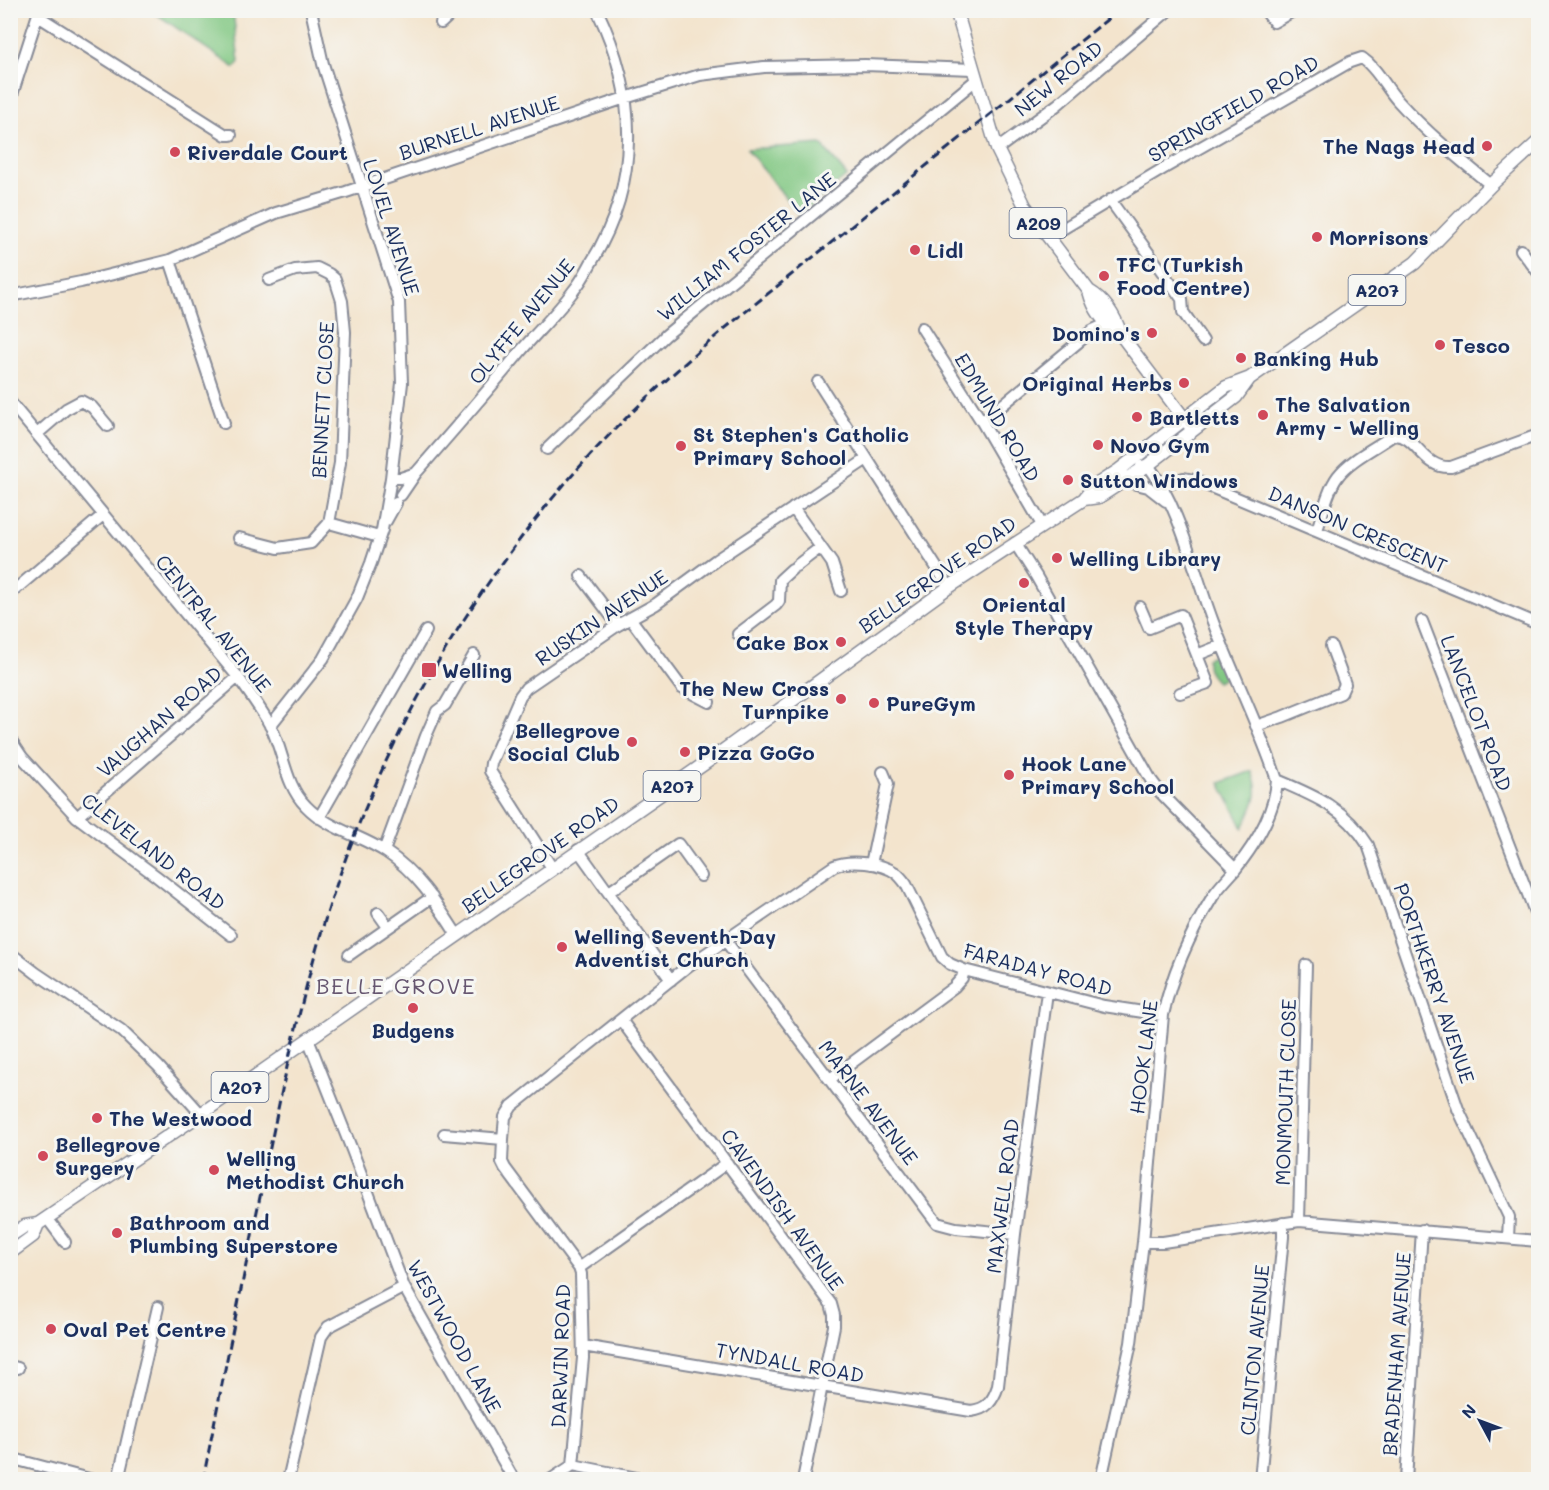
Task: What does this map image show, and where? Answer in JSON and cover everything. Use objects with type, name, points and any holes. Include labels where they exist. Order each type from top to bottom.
[{"type":"main road","name":"A209","points":[[956,10],[997,149],[1026,206],[1089,291],[1092,305],[1106,324],[1121,335],[1193,430]]},
{"type":"main road","name":"A207","points":[[1122,475],[1226,387],[1250,378],[1415,263],[1491,185],[1539,142]]},
{"type":"main road","name":"A209","points":[[1089,291],[1101,297],[1116,319],[1121,335]]},
{"type":"main road","name":"A207","points":[[1122,475],[1149,465],[1236,397],[1250,378]]},
{"type":"main road","name":"BELLEGROVE ROAD","points":[[10,1236],[25,1226],[43,1221],[201,1114],[769,718],[948,587],[1084,499],[1093,488],[1122,475]]},
{"type":"main road","name":"BELLEGROVE ROAD","points":[[10,1252],[33,1236],[43,1221]]},
{"type":"street","name":"LOVEL AVENUE","points":[[270,726],[323,659],[340,632],[361,589],[380,533],[391,478],[402,383],[399,302],[323,64],[311,10]]},
{"type":"street","points":[[441,23],[455,10]]},
{"type":"street","name":"OLYFFE AVENUE","points":[[416,473],[575,289],[600,249],[618,209],[627,170],[629,145],[625,98],[617,64],[597,10]]},
{"type":"street","name":"NEW ROAD","points":[[997,149],[1057,105],[1168,10]]},
{"type":"street","points":[[1265,10],[1274,22],[1295,10]]},
{"type":"street","points":[[10,101],[39,13],[226,135],[231,135]]},
{"type":"street","name":"SPRINGFIELD ROAD","points":[[1049,237],[1350,62],[1362,58],[1398,101],[1424,127],[1491,185]]},
{"type":"street","name":"BURNELL AVENUE","points":[[10,296],[81,282],[170,260],[276,213],[700,75],[764,67],[865,65],[974,75]]},
{"type":"street","name":"WILLIAM FOSTER LANE","points":[[547,449],[666,335],[974,75]]},
{"type":"street","points":[[1110,200],[1182,299],[1183,312],[1203,341]]},
{"type":"street","points":[[1521,250],[1539,272]]},
{"type":"street","points":[[170,260],[224,423]]},
{"type":"street","name":"BENNETT CLOSE","points":[[269,280],[295,270],[317,268],[335,279],[342,301],[345,341],[340,463],[329,523]]},
{"type":"street","points":[[982,422],[1093,330],[1106,324]]},
{"type":"street","name":"EDMUND ROAD","points":[[922,328],[982,422],[1042,525]]},
{"type":"street","points":[[818,382],[948,587]]},
{"type":"street","name":"CENTRAL AVENUE","points":[[10,402],[238,677],[270,726],[292,788],[305,806],[319,818],[338,829],[384,851],[412,873],[432,897],[457,935]]},
{"type":"street","points":[[37,434],[66,409],[81,402],[92,407],[108,426]]},
{"type":"street","points":[[1317,530],[1338,476],[1392,436],[1406,437],[1429,461],[1443,467],[1539,435]]},
{"type":"street","name":"RUSKIN AVENUE","points":[[552,868],[492,776],[491,763],[520,696],[526,688],[618,625],[656,604],[716,560],[867,459]]},
{"type":"street","points":[[1149,465],[1162,485],[1222,645],[1277,780]]},
{"type":"street","name":"LOVEL AVENUE","points":[[380,533],[398,499],[416,473]]},
{"type":"street","points":[[391,478],[401,478],[416,473]]},
{"type":"street","points":[[1122,475],[1148,487],[1169,503]]},
{"type":"street","name":"DANSON CRESCENT","points":[[1162,485],[1184,478],[1194,480],[1539,624]]},
{"type":"street","points":[[793,508],[838,575],[841,591]]},
{"type":"street","points":[[10,594],[103,515]]},
{"type":"street","points":[[240,538],[278,548],[311,543],[329,523],[380,533]]},
{"type":"street","points":[[1015,543],[1151,780],[1235,869]]},
{"type":"street","points":[[738,634],[779,602],[780,580],[821,547]]},
{"type":"street","points":[[580,576],[618,625]]},
{"type":"street","points":[[1140,607],[1149,628],[1180,615],[1208,683],[1180,693]]},
{"type":"street","points":[[630,618],[682,688],[709,702]]},
{"type":"street","name":"LANCELOT ROAD","points":[[1422,621],[1539,920]]},
{"type":"street","points":[[319,818],[426,631]]},
{"type":"street","points":[[1197,655],[1222,645]]},
{"type":"street","points":[[1256,726],[1341,693],[1345,684],[1331,646]]},
{"type":"street","points":[[384,851],[437,711],[445,705],[474,655]]},
{"type":"street","name":"VAUGHAN ROAD","points":[[77,817],[238,677]]},
{"type":"street","name":"CLEVELAND ROAD","points":[[10,739],[22,757],[77,817],[231,935]]},
{"type":"street","points":[[871,864],[888,784],[883,772]]},
{"type":"street","name":"HOOK LANE","points":[[1101,1479],[1131,1343],[1143,1242],[1163,1015],[1172,981],[1214,894],[1256,841],[1269,816],[1276,794],[1277,780]]},
{"type":"street","name":"PORTHKERRY AVENUE","points":[[1277,780],[1334,807],[1368,845],[1458,1109],[1509,1217],[1508,1238]]},
{"type":"street","points":[[609,892],[678,844],[701,876]]},
{"type":"street","points":[[578,850],[671,980]]},
{"type":"street","name":"FARADAY ROAD","points":[[671,980],[725,940],[834,866],[852,862],[871,864],[897,874],[906,884],[942,957],[950,964],[964,970],[1047,992],[1129,1011],[1163,1015]]},
{"type":"street","points":[[349,955],[432,897]]},
{"type":"street","points":[[378,913],[388,927]]},
{"type":"street","name":"MARNE AVENUE","points":[[725,940],[937,1223],[956,1228],[1015,1234]]},
{"type":"street","points":[[10,953],[36,973],[121,1029],[201,1114]]},
{"type":"street","name":"MONMOUTH CLOSE","points":[[1299,1221],[1306,965]]},
{"type":"street","points":[[830,1079],[954,987],[962,978],[964,970]]},
{"type":"street","name":"DARWIN ROAD","points":[[573,1465],[583,1346],[582,1279],[579,1268],[502,1162],[505,1117],[512,1106],[671,980]]},
{"type":"street","name":"MAXWELL ROAD","points":[[990,1404],[998,1386],[1015,1234],[1047,992]]},
{"type":"street","name":"CAVENDISH AVENUE","points":[[621,1020],[831,1304],[834,1326],[820,1385],[803,1479]]},
{"type":"street","name":"WESTWOOD LANE","points":[[308,1039],[404,1287],[514,1479]]},
{"type":"street","points":[[444,1134],[503,1139]]},
{"type":"street","points":[[579,1268],[726,1162]]},
{"type":"street","points":[[43,1221],[65,1242]]},
{"type":"street","points":[[1143,1242],[1163,1242],[1299,1221],[1539,1241]]},
{"type":"street","name":"CLINTON AVENUE","points":[[1260,1479],[1283,1237],[1282,1223]]},
{"type":"street","name":"BRADENHAM AVENUE","points":[[1406,1479],[1422,1230]]},
{"type":"street","points":[[288,1479],[321,1337],[328,1327],[404,1287]]},
{"type":"street","points":[[118,1479],[158,1308]]},
{"type":"street","name":"TYNDALL ROAD","points":[[583,1346],[972,1411],[981,1410],[990,1404]]},
{"type":"street","points":[[10,1458],[93,1479]]},
{"type":"street","points":[[550,1479],[573,1465],[647,1479]]},
{"type":"green space","points":[[152,11],[233,11],[239,62],[235,68]]},
{"type":"green space","points":[[821,144],[847,176],[799,215],[747,149]]},
{"type":"green space","points":[[1215,655],[1225,678],[1217,682],[1210,674],[1207,665],[1207,658]]},
{"type":"green space","points":[[1252,771],[1256,794],[1243,828],[1220,783]]},
{"type":"railway","points":[[203,1480],[284,1080],[301,1005],[333,895],[380,774],[440,659],[474,603],[552,499],[641,403],[723,330],[1119,10]]},
{"type":"place","name":"The Nags Head","points":[[1487,146]]},
{"type":"place","name":"Riverdale Court","points":[[175,152]]},
{"type":"place","name":"Morrisons","points":[[1317,237]]},
{"type":"place","name":"Lidl","points":[[915,250]]},
{"type":"place","name":"TFC (Turkish Food Centre)","points":[[1104,276]]},
{"type":"place","name":"Domino's","points":[[1152,333]]},
{"type":"place","name":"Tesco","points":[[1440,345]]},
{"type":"place","name":"Banking Hub","points":[[1241,358]]},
{"type":"place","name":"Original Herbs","points":[[1184,383]]},
{"type":"place","name":"The Salvation Army - Welling","points":[[1263,415]]},
{"type":"place","name":"Bartletts","points":[[1137,417]]},
{"type":"place","name":"Novo Gym","points":[[1098,445]]},
{"type":"place","name":"St Stephen's Catholic Primary School","points":[[681,446]]},
{"type":"place","name":"Sutton Windows","points":[[1068,480]]},
{"type":"place","name":"Welling Library","points":[[1057,558]]},
{"type":"place","name":"Oriental Style Therapy","points":[[1024,583]]},
{"type":"place","name":"Cake Box","points":[[841,642]]},
{"type":"place","name":"Welling","points":[[429,670]]},
{"type":"place","name":"The New Cross Turnpike","points":[[841,699]]},
{"type":"place","name":"PureGym","points":[[874,703]]},
{"type":"place","name":"Bellegrove Social Club","points":[[632,742]]},
{"type":"place","name":"Pizza GoGo","points":[[685,752]]},
{"type":"place","name":"Hook Lane Primary School","points":[[1009,775]]},
{"type":"place","name":"Welling Seventh-Day Adventist Church","points":[[562,947]]},
{"type":"place","name":"Budgens","points":[[413,1008]]},
{"type":"place","name":"The Westwood","points":[[97,1118]]},
{"type":"place","name":"Bellegrove Surgery","points":[[43,1156]]},
{"type":"place","name":"Welling Methodist Church","points":[[214,1170]]},
{"type":"place","name":"Bathroom and Plumbing Superstore","points":[[117,1233]]},
{"type":"place","name":"Oval Pet Centre","points":[[51,1329]]},
{"type":"district","name":"BELLE GROVE","points":[[396,985]]}]
